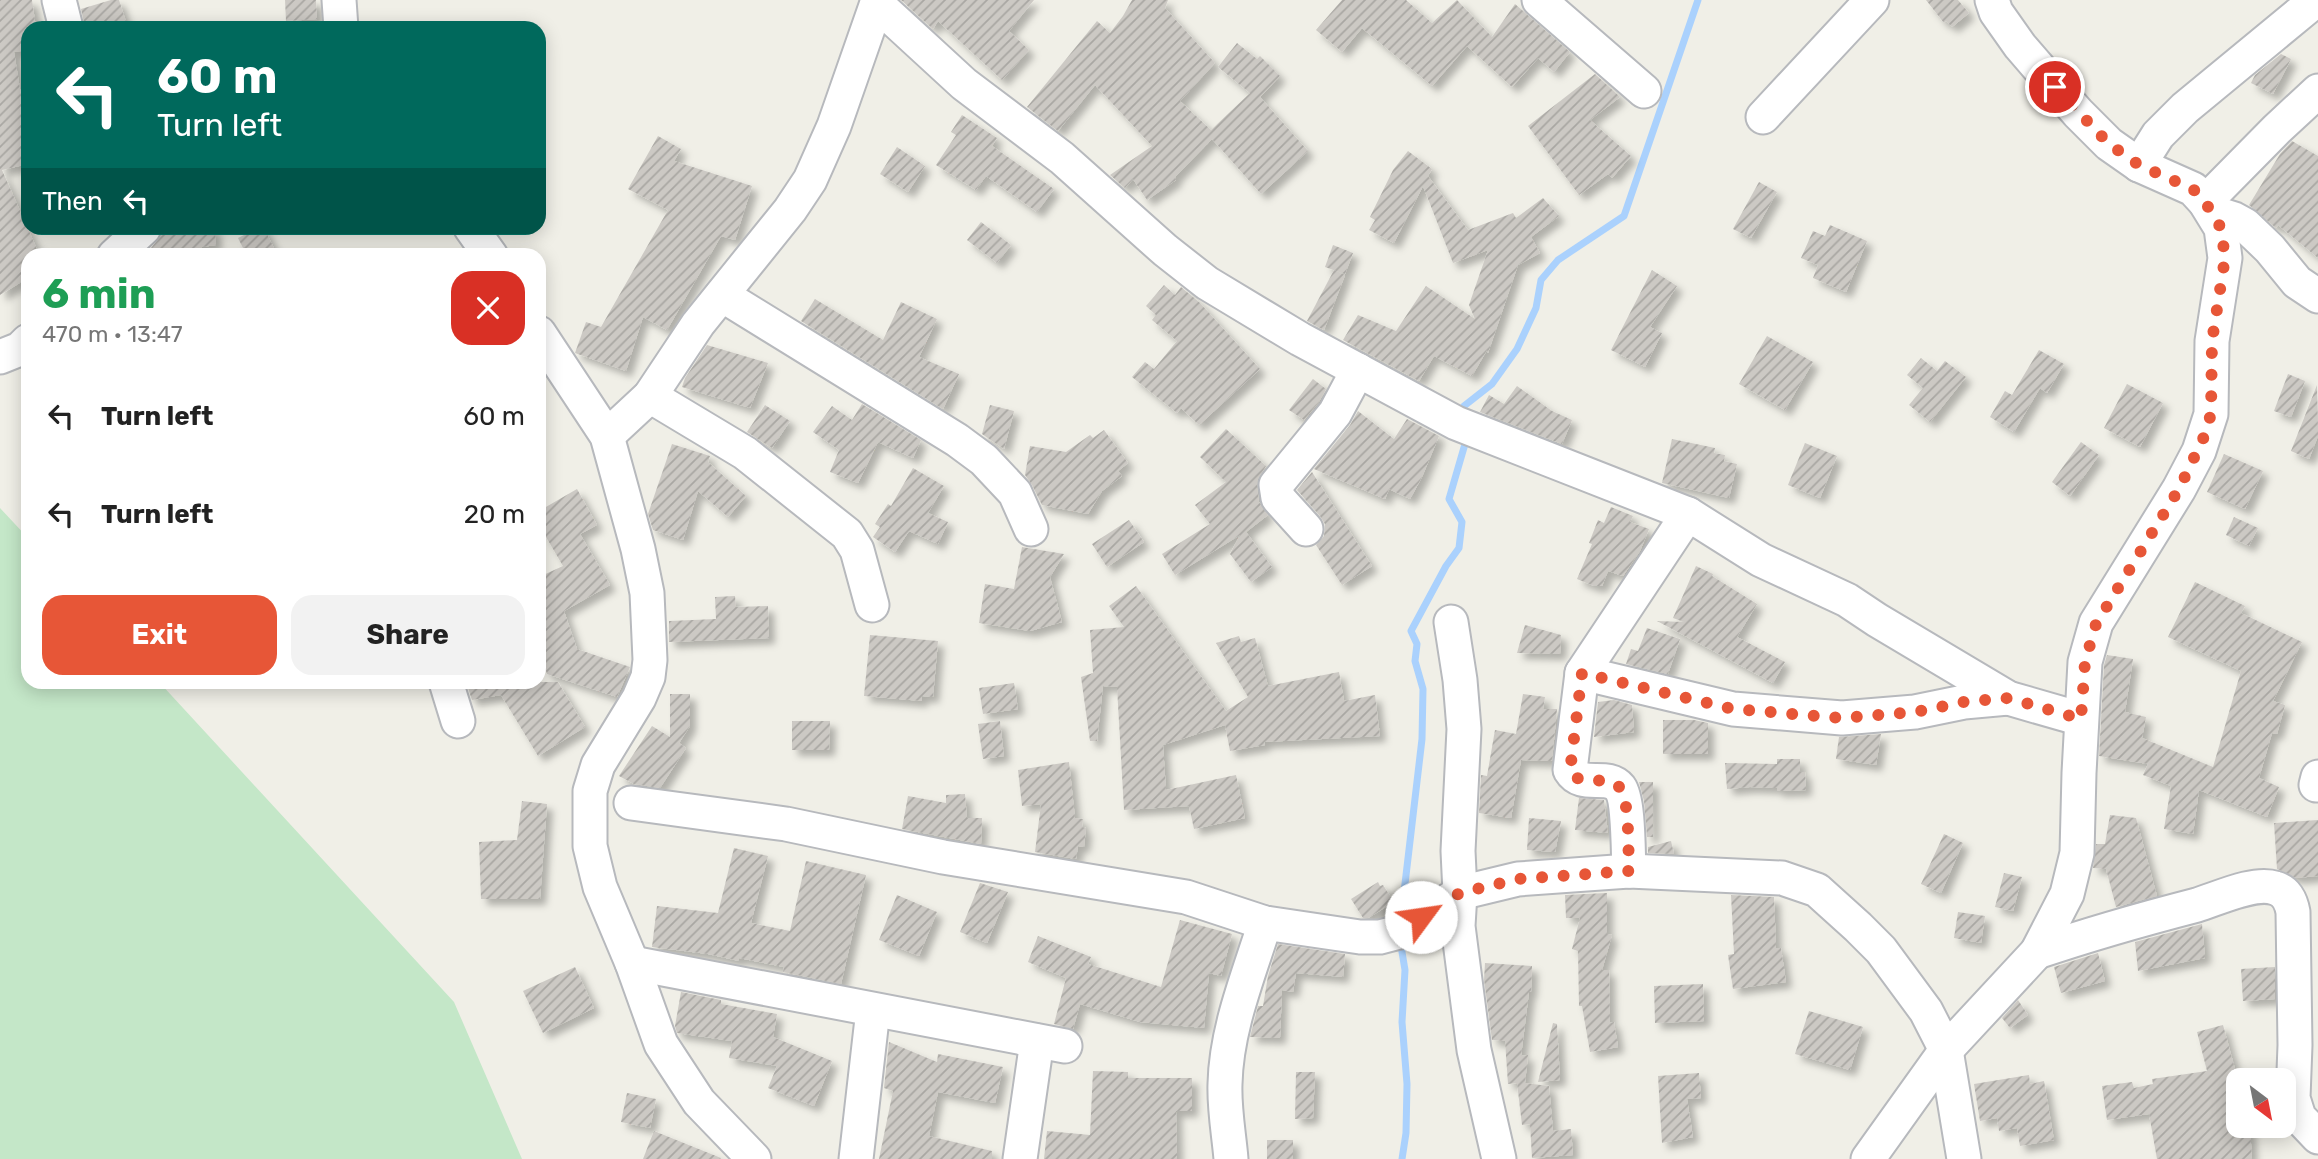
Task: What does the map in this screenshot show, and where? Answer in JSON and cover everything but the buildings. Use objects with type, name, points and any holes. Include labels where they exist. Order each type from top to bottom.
[{"type":"street","points":[[59,0],[64,21]]},
{"type":"street","points":[[339,0],[340,21]]},
{"type":"street","points":[[1539,0],[1644,91]]},
{"type":"street","points":[[1763,117],[1872,0]]},
{"type":"street","points":[[1868,1159],[1946,1050],[2037,952],[2067,894],[2077,853],[2085,662],[2096,624],[2179,489],[2199,451],[2211,414],[2212,341],[2225,258],[2221,228],[2193,189],[2139,165],[2109,144],[2020,46],[1996,12],[1992,0]]},
{"type":"street","points":[[2139,165],[2158,135],[2185,108],[2316,0]]},
{"type":"street","points":[[607,436],[650,396],[698,324],[790,210],[810,180],[834,126],[878,2],[964,84],[1062,158],[1207,283],[1300,339],[1456,423],[1688,514],[1761,560],[1847,600],[2008,698],[2081,719]]},
{"type":"street","points":[[2208,207],[2277,129],[2318,91]]},
{"type":"street","points":[[2208,207],[2245,225],[2270,249],[2297,282],[2318,296]]},
{"type":"street","points":[[722,295],[957,440],[984,460],[1015,493],[1031,529]]},
{"type":"street","points":[[546,344],[607,436],[638,549],[647,593],[650,660],[648,677],[639,698],[598,765],[590,791],[590,846],[600,887],[668,1055],[699,1102],[754,1159]]},
{"type":"street","points":[[0,357],[21,348]]},
{"type":"street","points":[[1306,529],[1278,498],[1276,485],[1335,413],[1358,370]]},
{"type":"street","points":[[650,396],[745,453],[847,534],[857,550],[872,605]]},
{"type":"street","points":[[1629,871],[1628,831],[1624,797],[1620,788],[1611,782],[1581,781],[1570,771],[1582,673],[1688,514]]},
{"type":"street","points":[[1451,622],[1464,729],[1458,851],[1458,926],[1474,1050],[1499,1159]]},
{"type":"street","points":[[1582,673],[1733,709],[1842,718],[1915,712],[1964,702],[2008,698]]},
{"type":"street","points":[[448,689],[458,721]]},
{"type":"street","points":[[631,803],[786,824],[943,857],[1186,897],[1265,923],[1360,937],[1380,937],[1399,932],[1460,893],[1518,879],[1629,871],[1782,878],[1817,890],[1881,950],[1926,1011],[1946,1050],[1964,1159]]},
{"type":"street","points":[[2037,952],[2231,894],[2265,887],[2281,891],[2287,896],[2293,912],[2293,1098],[2299,1117],[2318,1137]]},
{"type":"street","points":[[1231,1159],[1225,1085],[1228,1054],[1265,923]]},
{"type":"street","points":[[632,963],[1051,1044],[1020,1159]]},
{"type":"street","points":[[856,1159],[873,1010]]},
{"type":"green space","points":[[0,508],[21,530],[21,689],[166,689],[454,1002],[522,1159],[0,1159]]},
{"type":"waterway","points":[[1460,415],[1464,406],[1492,384],[1517,349],[1536,308],[1541,280],[1558,260],[1624,216],[1698,0]]},
{"type":"waterway","points":[[1401,918],[1422,739],[1423,689],[1415,661],[1417,644],[1411,631],[1446,566],[1459,548],[1462,522],[1449,499],[1465,444],[1461,435]]},
{"type":"waterway","points":[[1400,940],[1405,970],[1402,1022],[1407,1084],[1406,1133],[1402,1159]]},
{"type":"route","points":[[1421,917],[1460,893],[1518,879],[1629,871],[1628,831],[1624,797],[1620,788],[1611,782],[1581,781],[1570,771],[1582,673],[1733,709],[1842,718],[1915,712],[1964,702],[2008,698],[2081,719],[2085,662],[2096,624],[2179,489],[2199,451],[2211,414],[2212,341],[2225,258],[2221,228],[2205,202],[2193,189],[2139,165],[2109,144],[2055,87]]}]
